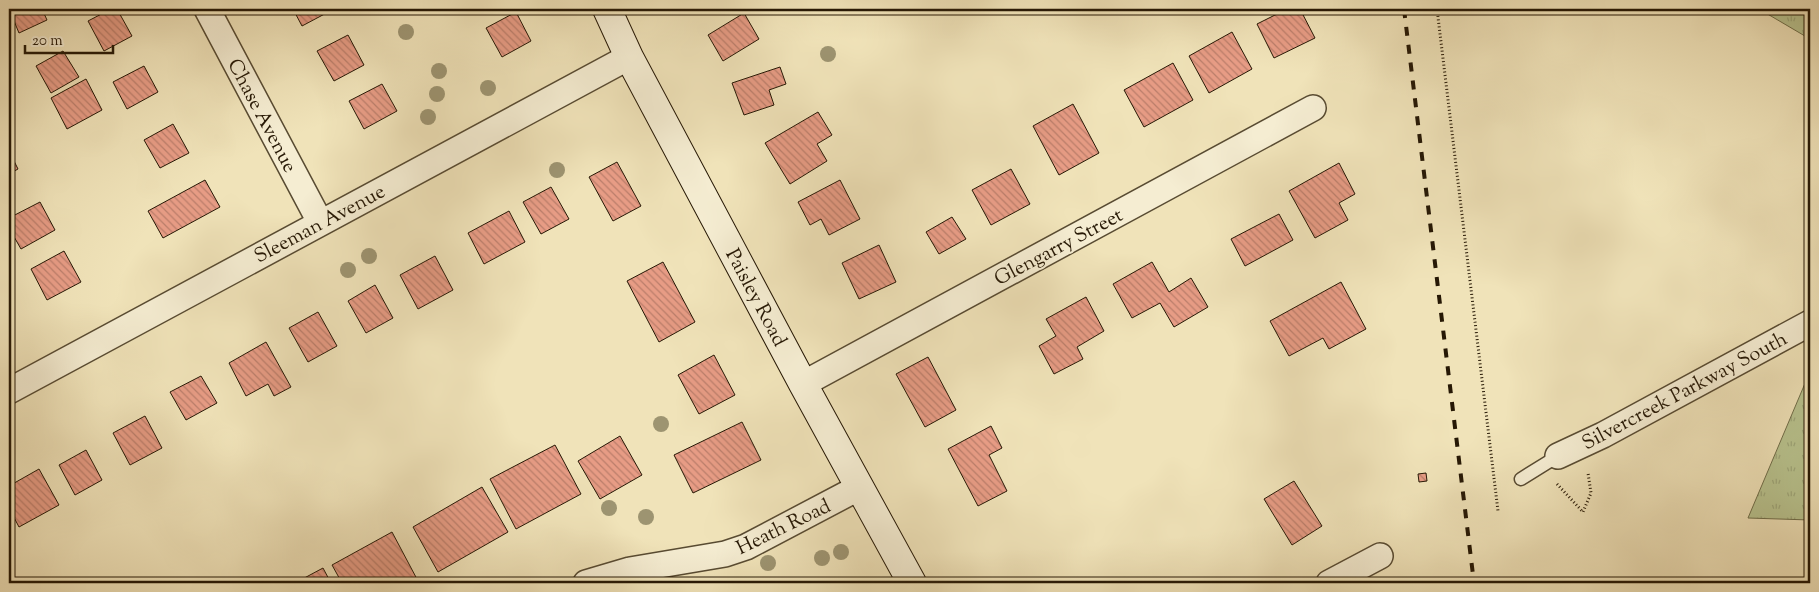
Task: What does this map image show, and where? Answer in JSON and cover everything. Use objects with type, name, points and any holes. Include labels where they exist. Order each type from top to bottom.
[{"type":"main road","name":"Paisley Road","points":[[614,11],[629,57],[803,384],[912,583]]},
{"type":"street","name":"Chase Avenue","points":[[207,9],[320,222]]},
{"type":"street","name":"Sleeman Avenue","points":[[9,390],[629,57]]},
{"type":"street","name":"Glengarry Street","points":[[803,384],[1313,108]]},
{"type":"street","name":"Silvercreek Parkway South","points":[[1549,462],[1810,323]]},
{"type":"street","name":"Heath Road","points":[[586,583],[630,570],[725,554],[746,547],[860,487]]},
{"type":"street","points":[[1329,583],[1380,556]]},
{"type":"lane","points":[[1522,478],[1549,462]]},
{"type":"path","points":[[1437,9],[1498,511]]},
{"type":"path","points":[[1549,462],[1564,490],[1583,512],[1591,493],[1588,469],[1581,446]]},
{"type":"green space","points":[[1759,9],[1810,9],[1810,39]]},
{"type":"green space","points":[[1810,379],[1810,520],[1748,518],[1806,381]]},
{"type":"building","points":[[9,9],[42,9],[47,20],[19,33]]},
{"type":"building","points":[[111,9],[117,9],[132,36],[104,51],[88,21]]},
{"type":"building","points":[[293,9],[334,9],[302,26]]},
{"type":"building","points":[[1287,9],[1300,9],[1315,38],[1274,58],[1257,24]]},
{"type":"building","points":[[516,12],[531,41],[502,57],[486,28]]},
{"type":"building","points":[[744,13],[759,39],[723,61],[708,35]]},
{"type":"building","points":[[1232,32],[1252,69],[1209,93],[1189,56]]},
{"type":"building","points":[[348,35],[364,65],[334,81],[317,51]]},
{"type":"building","points":[[63,51],[79,77],[51,93],[36,66]]},
{"type":"building","points":[[1173,63],[1193,100],[1144,127],[1124,90]]},
{"type":"building","points":[[144,66],[158,92],[127,109],[113,82]]},
{"type":"building","points":[[780,67],[786,84],[769,90],[774,105],[744,115],[732,83]]},
{"type":"building","points":[[86,79],[102,110],[67,129],[51,98]]},
{"type":"building","points":[[382,84],[397,111],[364,129],[349,101]]},
{"type":"building","points":[[1073,104],[1099,153],[1059,175],[1033,126]]},
{"type":"building","points":[[818,112],[832,135],[817,144],[827,161],[790,184],[765,143]]},
{"type":"building","points":[[173,124],[189,153],[160,168],[144,140]]},
{"type":"building","points":[[9,151],[18,169],[9,174]]},
{"type":"building","points":[[617,162],[641,206],[613,221],[589,177]]},
{"type":"building","points":[[1339,163],[1355,194],[1339,203],[1348,220],[1315,238],[1289,191]]},
{"type":"building","points":[[1011,169],[1030,204],[991,225],[972,190]]},
{"type":"building","points":[[205,180],[220,207],[163,238],[148,211]]},
{"type":"building","points":[[840,180],[860,219],[829,235],[821,219],[810,225],[798,202]]},
{"type":"building","points":[[551,187],[569,219],[541,234],[523,202]]},
{"type":"building","points":[[40,202],[55,230],[21,249],[9,228],[9,218]]},
{"type":"building","points":[[509,211],[525,242],[484,264],[468,233]]},
{"type":"building","points":[[1279,214],[1293,240],[1245,266],[1231,239]]},
{"type":"building","points":[[952,217],[966,239],[939,254],[926,232]]},
{"type":"building","points":[[879,245],[896,282],[859,299],[842,263]]},
{"type":"building","points":[[64,251],[81,282],[47,300],[31,269]]},
{"type":"building","points":[[435,256],[453,290],[418,309],[400,275]]},
{"type":"building","points":[[663,262],[695,322],[659,342],[627,281]]},
{"type":"building","points":[[1152,262],[1169,292],[1191,278],[1208,307],[1174,327],[1160,303],[1132,318],[1113,284]]},
{"type":"building","points":[[1341,282],[1366,329],[1329,349],[1323,338],[1289,356],[1270,321]]},
{"type":"building","points":[[375,285],[393,318],[366,333],[348,301]]},
{"type":"building","points":[[1086,297],[1104,331],[1077,347],[1083,359],[1054,374],[1039,346],[1056,336],[1046,319]]},
{"type":"building","points":[[318,312],[337,346],[308,362],[289,328]]},
{"type":"building","points":[[266,342],[291,387],[274,396],[268,384],[246,396],[229,363]]},
{"type":"building","points":[[714,355],[735,395],[699,414],[678,375]]},
{"type":"building","points":[[928,357],[956,410],[925,427],[896,374]]},
{"type":"building","points":[[201,376],[217,403],[186,420],[170,392]]},
{"type":"building","points":[[145,416],[162,448],[130,465],[113,433]]},
{"type":"building","points":[[742,422],[761,460],[693,493],[674,455]]},
{"type":"building","points":[[991,426],[1002,448],[989,455],[1007,491],[978,506],[948,449]]},
{"type":"building","points":[[620,436],[642,475],[600,499],[578,461]]},
{"type":"building","points":[[555,445],[581,494],[516,529],[490,479]]},
{"type":"building","points":[[86,450],[102,480],[75,495],[59,465]]},
{"type":"building","points":[[39,469],[59,505],[19,527],[9,508],[9,486]]},
{"type":"building","points":[[1426,473],[1427,481],[1419,482],[1418,474]]},
{"type":"building","points":[[1294,481],[1322,526],[1292,545],[1264,499]]},
{"type":"building","points":[[482,487],[508,532],[438,572],[413,527]]},
{"type":"building","points":[[392,532],[418,581],[414,583],[342,583],[332,565]]},
{"type":"building","points":[[323,568],[331,583],[295,583]]},
{"type":"railway","points":[[1404,9],[1474,583]]}]
